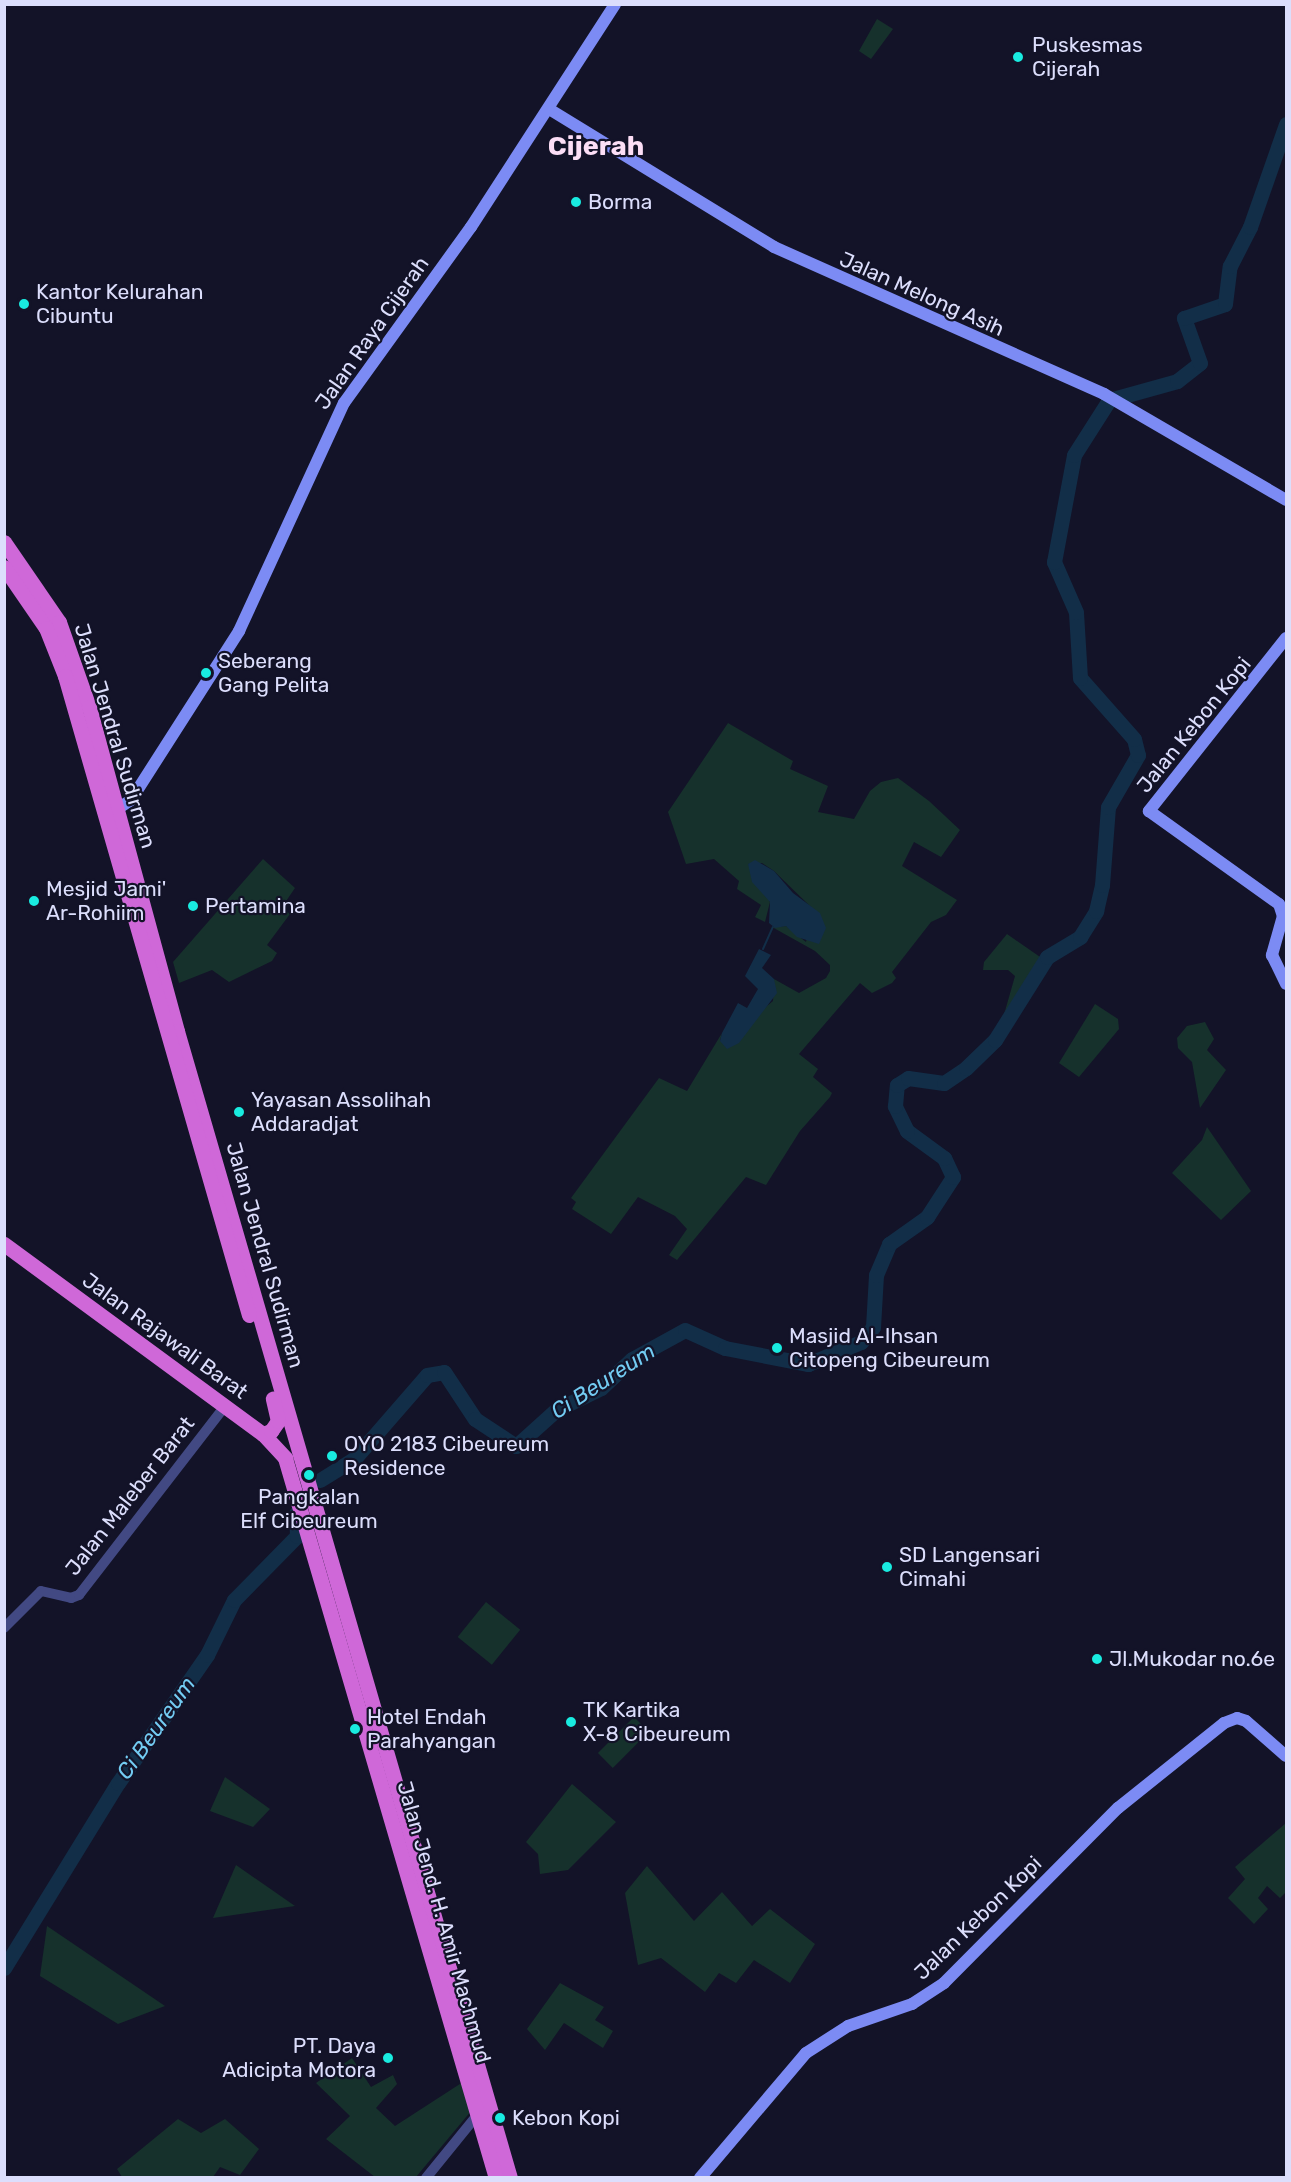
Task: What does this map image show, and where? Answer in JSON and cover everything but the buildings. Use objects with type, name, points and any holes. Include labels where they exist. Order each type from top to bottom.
[{"type":"highway","name":"Jalan Jendral Sudirman","points":[[4,542],[22,579],[70,648],[158,985],[298,1472]]},
{"type":"highway","name":"Jalan Jendral Sudirman","points":[[4,567],[22,579]]},
{"type":"highway","name":"Jalan Jendral Sudirman","points":[[232,1240],[278,1415],[275,1428],[263,1434]]},
{"type":"highway","name":"Jalan Rajawali Barat","points":[[4,1244],[263,1434],[298,1472]]},
{"type":"highway","name":"Jalan Jend. H. Amir Machmud","points":[[298,1472],[496,2178]]},
{"type":"highway","name":"Jalan Jend. H. Amir Machmud","points":[[298,1472],[510,2178]]},
{"type":"main road","name":"Jalan Raya Cijerah","points":[[113,813],[154,766],[239,631],[344,402],[471,227],[615,4]]},
{"type":"main road","name":"Jalan Melong Asih","points":[[549,109],[774,247],[1104,394],[1287,500]]},
{"type":"main road","name":"Jalan Kebon Kopi","points":[[1287,638],[1149,811],[1279,904],[1283,916],[1272,955],[1287,984]]},
{"type":"main road","name":"Jalan Kebon Kopi","points":[[700,2178],[806,2053],[848,2026],[912,2004],[944,1983],[1118,1809],[1224,1723],[1237,1718],[1246,1721],[1287,1756]]},
{"type":"street","name":"Jalan Maleber Barat","points":[[4,1628],[38,1592],[79,1594],[225,1406]]},
{"type":"street","points":[[426,2178],[478,2114]]},
{"type":"green space","points":[[877,19],[893,29],[871,59],[859,51]]},
{"type":"green space","points":[[728,723],[793,761],[790,769],[828,786],[818,812],[854,819],[870,791],[881,782],[898,778],[929,801],[960,830],[941,857],[914,842],[902,866],[957,900],[946,915],[931,922],[892,972],[896,978],[892,983],[872,993],[860,983],[799,1054],[818,1069],[813,1077],[832,1093],[830,1097],[800,1131],[766,1185],[746,1177],[677,1260],[669,1255],[687,1229],[675,1216],[638,1197],[611,1234],[572,1209],[576,1202],[571,1198],[659,1078],[687,1091],[722,1033],[720,1041],[739,1042],[756,1015],[773,1001],[774,979],[799,993],[826,978],[830,971],[830,965],[815,951],[772,927],[786,926],[806,942],[813,909],[774,871],[762,863],[748,864],[770,902],[765,922],[755,917],[761,905],[737,889],[739,881],[714,859],[686,864],[668,812]]},
{"type":"green space","points":[[263,859],[295,888],[282,907],[290,914],[267,945],[277,953],[272,961],[229,982],[212,970],[179,983],[173,962]]},
{"type":"green space","points":[[1007,934],[1043,959],[1015,1008],[1003,1018],[1015,976],[1008,970],[983,970],[984,962]]},
{"type":"green space","points":[[1095,1004],[1118,1019],[1119,1029],[1079,1077],[1059,1063]]},
{"type":"green space","points":[[1205,1022],[1214,1039],[1207,1050],[1226,1070],[1200,1108],[1192,1062],[1178,1048],[1177,1038],[1187,1026]]},
{"type":"green space","points":[[1207,1127],[1251,1191],[1221,1220],[1172,1173],[1202,1140]]},
{"type":"green space","points":[[486,1602],[520,1630],[492,1665],[458,1637]]},
{"type":"green space","points":[[634,1717],[649,1732],[613,1768],[598,1753]]},
{"type":"green space","points":[[225,1777],[270,1809],[253,1827],[210,1811]]},
{"type":"green space","points":[[572,1784],[616,1822],[568,1870],[540,1874],[538,1854],[526,1842]]},
{"type":"green space","points":[[1286,1823],[1286,1892],[1280,1898],[1267,1886],[1258,1898],[1268,1909],[1254,1924],[1228,1898],[1245,1879],[1235,1867]]},
{"type":"green space","points":[[236,1865],[295,1906],[213,1918]]},
{"type":"green space","points":[[647,1866],[694,1921],[722,1892],[752,1926],[770,1909],[815,1944],[790,1983],[754,1960],[736,1983],[719,1973],[705,1992],[661,1958],[638,1965],[625,1893]]},
{"type":"green space","points":[[47,1926],[165,2006],[118,2024],[40,1976]]},
{"type":"green space","points":[[560,1983],[604,2007],[595,2020],[613,2031],[603,2048],[564,2023],[545,2050],[527,2029]]},
{"type":"green space","points":[[352,2058],[371,2087],[393,2075],[397,2084],[376,2108],[395,2126],[463,2082],[472,2110],[416,2177],[375,2177],[326,2139],[350,2116],[316,2083]]},
{"type":"green space","points":[[178,2119],[201,2133],[225,2119],[259,2149],[240,2175],[220,2167],[213,2177],[122,2177],[117,2169]]},
{"type":"water","points":[[755,860],[774,871],[793,893],[820,913],[826,928],[819,944],[797,937],[786,926],[775,928],[769,923],[770,902],[752,882],[748,864]]},
{"type":"water","points":[[759,949],[771,955],[762,968],[774,979],[777,993],[739,1043],[727,1049],[720,1041],[722,1033],[738,1003],[747,1008],[758,989],[745,976]]},
{"type":"waterway","name":"Ci Beureum","points":[[320,1480],[354,1459],[427,1375],[444,1372],[475,1419],[516,1446],[556,1410],[601,1388],[632,1359],[685,1330],[725,1348],[808,1364],[861,1342],[873,1327],[876,1275],[889,1244],[927,1217],[953,1177],[944,1158],[907,1131],[895,1106],[897,1085],[908,1078],[944,1083],[966,1068],[995,1040],[1047,957],[1080,937],[1096,911],[1102,885],[1108,807],[1138,755],[1134,739],[1080,678],[1076,612],[1054,562],[1074,455],[1109,400],[1177,381],[1200,363],[1184,318],[1225,304],[1230,266],[1250,227],[1286,124]]},
{"type":"waterway","points":[[763,949],[773,927]]},
{"type":"waterway","name":"Ci Beureum","points":[[4,1968],[118,1783],[207,1655],[234,1600],[297,1536],[296,1513]]},
{"type":"place","name":"Puskesmas Cijerah","points":[[1018,57]]},
{"type":"place","name":"Borma","points":[[576,202]]},
{"type":"place","name":"Kantor Kelurahan Cibuntu","points":[[24,304]]},
{"type":"place","name":"Seberang Gang Pelita","points":[[206,673]]},
{"type":"place","name":"Mesjid Jami' Ar-Rohiim","points":[[34,901]]},
{"type":"place","name":"Pertamina","points":[[193,906]]},
{"type":"place","name":"Yayasan Assolihah Addaradjat","points":[[239,1112]]},
{"type":"place","name":"Masjid Al-Ihsan Citopeng Cibeureum","points":[[777,1348]]},
{"type":"place","name":"OYO 2183 Cibeureum Residence","points":[[332,1456]]},
{"type":"place","name":"Pangkalan Elf Cibeureum","points":[[309,1475]]},
{"type":"place","name":"SD Langensari Cimahi","points":[[887,1567]]},
{"type":"place","name":"Jl.Mukodar no.6e","points":[[1097,1659]]},
{"type":"place","name":"TK Kartika X-8 Cibeureum","points":[[571,1722]]},
{"type":"place","name":"Hotel Endah Parahyangan","points":[[355,1729]]},
{"type":"place","name":"PT. Daya Adicipta Motora","points":[[388,2058]]},
{"type":"place","name":"Kebon Kopi","points":[[500,2118]]},
{"type":"district","name":"Cijerah","points":[[596,147]]}]
